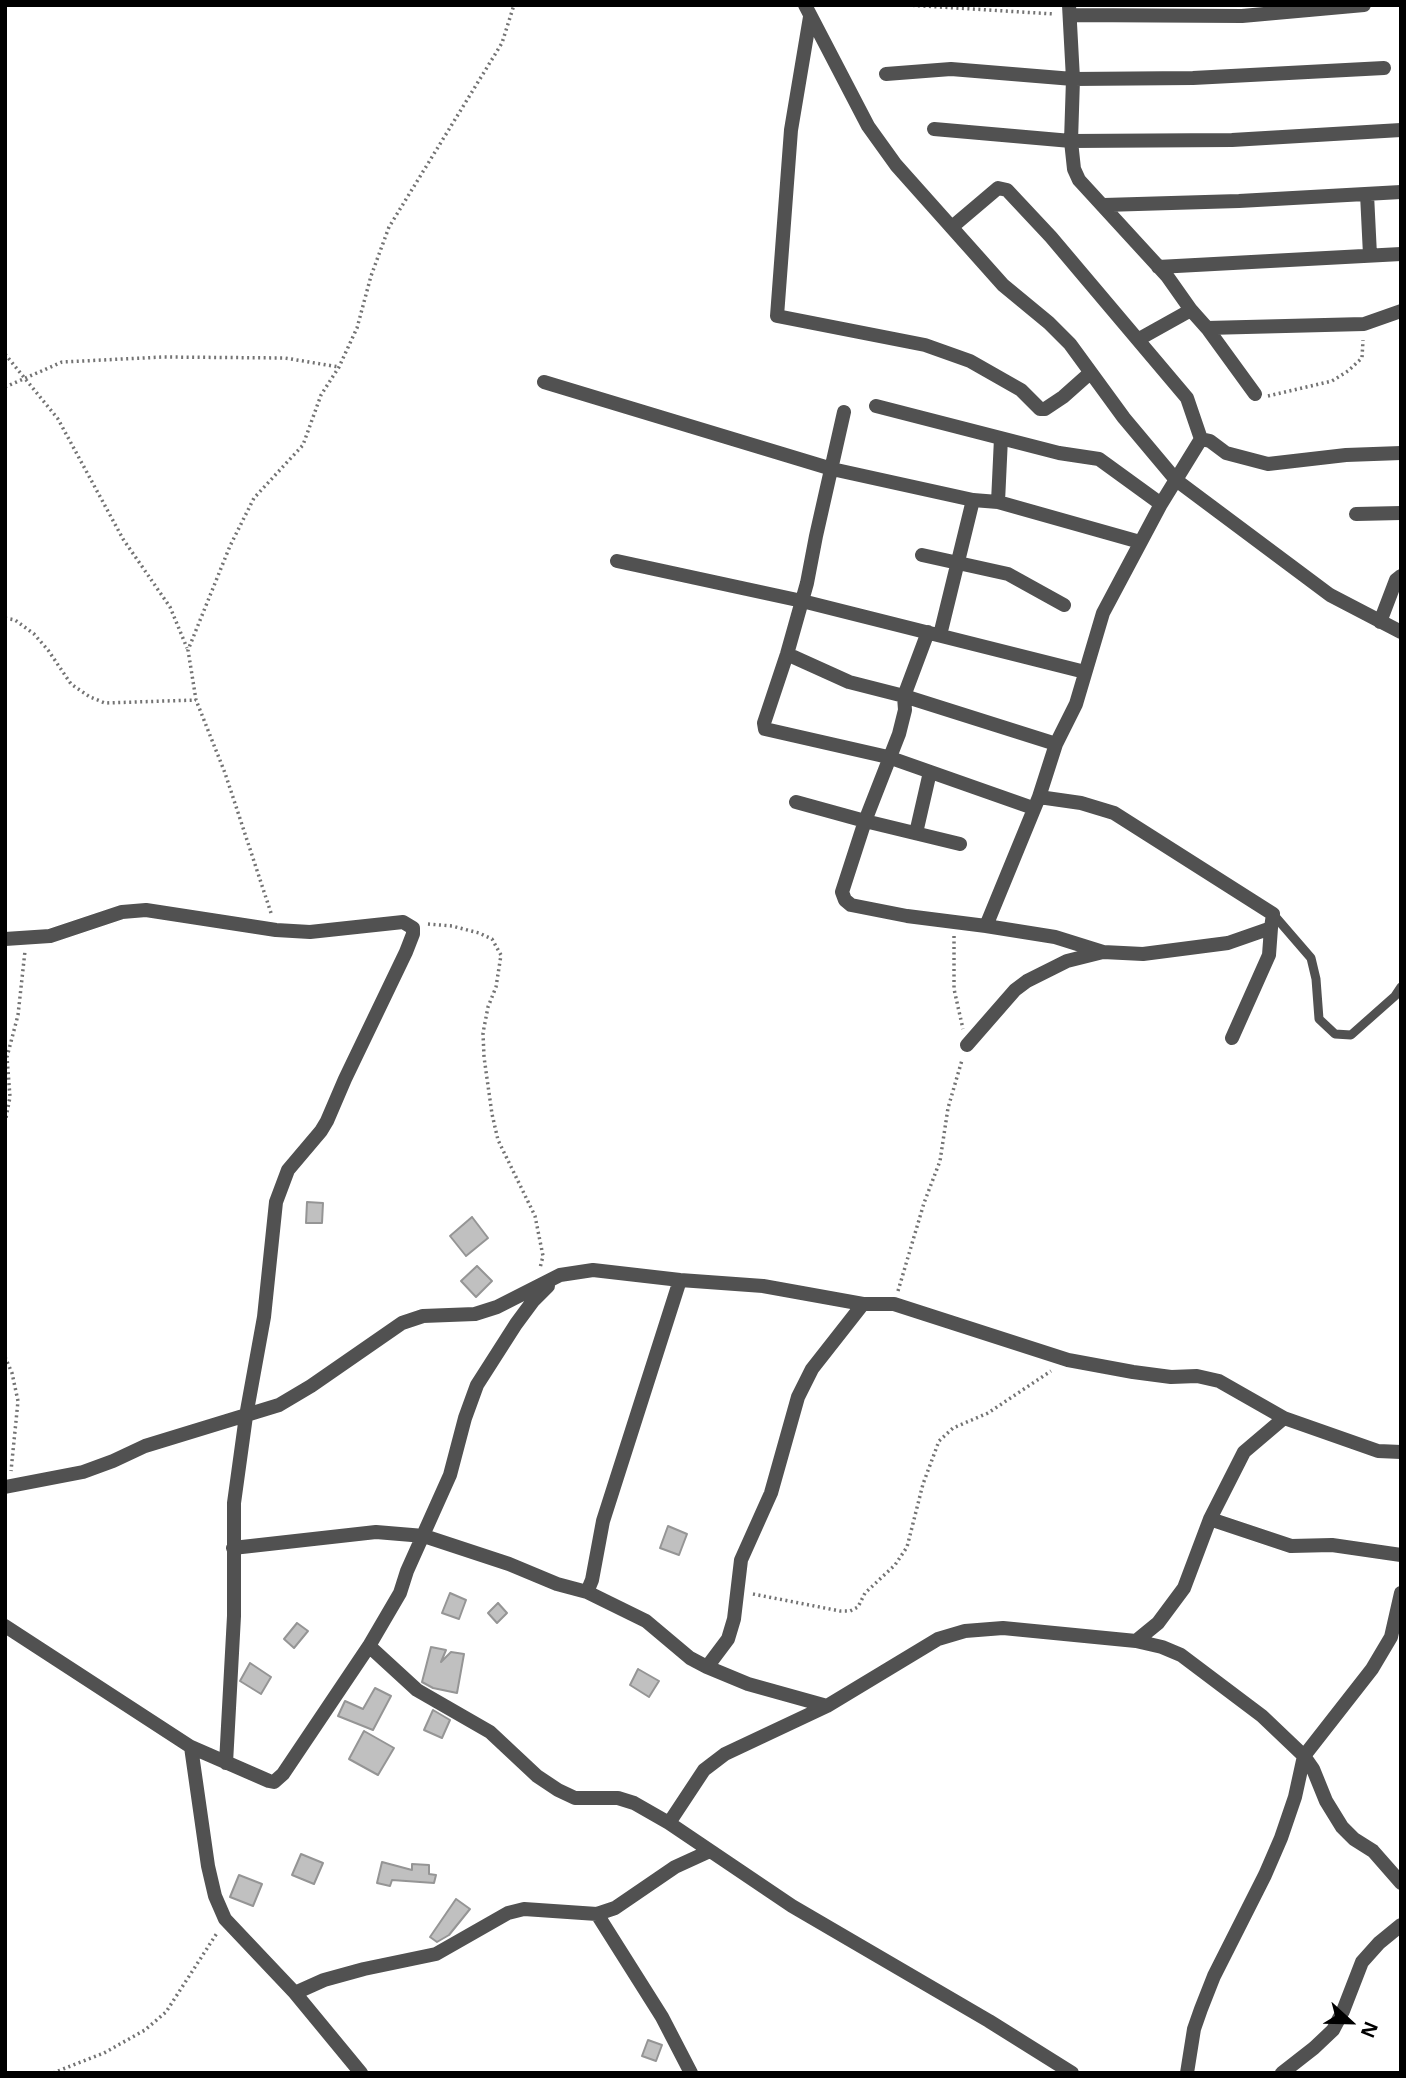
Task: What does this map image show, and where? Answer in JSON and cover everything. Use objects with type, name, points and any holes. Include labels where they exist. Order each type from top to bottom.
[{"type":"street","points":[[1255,394],[1158,267],[1079,180],[1072,161],[1070,141],[1073,79],[1070,10],[1242,16],[1364,5]]},
{"type":"street","points":[[808,11],[867,125],[911,184],[1003,285],[1070,344],[1176,480],[1321,588],[1401,632]]},
{"type":"street","points":[[808,11],[791,130],[777,316],[925,345],[970,361],[1021,390],[1040,409],[1045,409],[1063,397],[1090,373]]},
{"type":"street","points":[[887,74],[951,69],[1073,79],[1193,78],[1384,68]]},
{"type":"street","points":[[934,129],[1070,141],[1232,140],[1401,130]]},
{"type":"street","points":[[952,228],[998,188],[1007,190],[1051,237],[1187,398],[1201,439]]},
{"type":"street","points":[[1104,205],[1401,192]]},
{"type":"street","points":[[1367,194],[1370,255]]},
{"type":"street","points":[[1158,267],[1401,254]]},
{"type":"street","points":[[1139,339],[1191,310]]},
{"type":"street","points":[[1207,328],[1364,324],[1401,311]]},
{"type":"street","points":[[544,382],[832,469],[973,500],[998,502],[1140,542]]},
{"type":"street","points":[[876,406],[1059,453],[1099,459],[1161,504]]},
{"type":"street","points":[[845,412],[802,601],[788,654],[764,723],[765,729],[888,757],[930,772],[1036,802],[1081,803],[1114,813],[1272,921]]},
{"type":"street","points":[[998,502],[1001,438]]},
{"type":"street","points":[[1201,439],[1210,441],[1226,453],[1268,464],[1346,455],[1401,453]]},
{"type":"street","points":[[986,926],[1036,802],[1056,744],[1076,704],[1103,613],[1161,504],[1201,439]]},
{"type":"street","points":[[973,500],[958,563],[934,633],[904,696],[905,710],[900,734],[888,757],[865,821],[842,892],[845,900],[851,905],[954,924],[986,926],[1055,937],[1103,952],[1143,954],[1228,943],[1272,921]]},
{"type":"street","points":[[1356,514],[1401,513]]},
{"type":"street","points":[[922,555],[1008,575],[1065,605]]},
{"type":"street","points":[[617,561],[802,601],[1085,672]]},
{"type":"street","points":[[1380,622],[1396,580],[1401,576]]},
{"type":"street","points":[[788,654],[849,682],[904,696],[1056,744]]},
{"type":"street","points":[[916,833],[930,772]]},
{"type":"street","points":[[796,802],[960,844]]},
{"type":"street","points":[[5,939],[50,936],[122,912],[146,910],[276,930],[310,932],[402,922],[413,928],[406,953],[327,1121],[288,1170],[276,1202],[264,1317],[234,1503],[234,1616],[226,1763]]},
{"type":"street","points":[[1232,1038],[1269,955],[1272,921]]},
{"type":"street","points":[[967,1045],[1008,998],[1027,981],[1067,961],[1103,952]]},
{"type":"street","points":[[8,1487],[83,1472],[145,1446],[279,1405],[402,1323],[423,1315],[444,1317],[475,1314],[497,1307],[559,1275],[593,1270],[763,1286],[863,1304],[894,1304],[1068,1360],[1133,1372],[1171,1377],[1197,1376],[1219,1381],[1284,1418],[1378,1451],[1401,1452]]},
{"type":"street","points":[[5,1626],[191,1747],[262,1779],[274,1782],[279,1779],[369,1646],[400,1593],[407,1571],[450,1475],[477,1385],[533,1301],[559,1275]]},
{"type":"street","points":[[587,1592],[592,1580],[603,1521],[680,1280]]},
{"type":"street","points":[[707,1667],[728,1639],[734,1619],[741,1560],[771,1493],[793,1411],[803,1386],[831,1343],[863,1304]]},
{"type":"street","points":[[1136,1641],[1158,1623],[1184,1588],[1210,1519],[1244,1452],[1284,1418]]},
{"type":"street","points":[[1210,1519],[1292,1546],[1332,1545],[1401,1555]]},
{"type":"street","points":[[233,1548],[376,1532],[424,1536],[509,1564],[557,1584],[587,1592],[646,1621],[690,1658],[707,1667],[748,1684],[827,1706]]},
{"type":"street","points":[[1187,2073],[1194,2029],[1201,2009],[1214,1976],[1281,1838],[1295,1797],[1304,1756],[1391,1637],[1401,1593]]},
{"type":"street","points":[[669,1823],[704,1770],[725,1754],[827,1706],[938,1639],[965,1630],[1003,1628],[1136,1641],[1181,1655],[1262,1716],[1304,1756],[1342,1827],[1354,1839],[1373,1851],[1401,1883]]},
{"type":"street","points":[[369,1646],[417,1690],[490,1732],[537,1776],[558,1790],[575,1798],[618,1798],[634,1803],[669,1823],[792,1906],[989,2021],[1072,2073]]},
{"type":"street","points":[[191,1747],[208,1866],[215,1896],[225,1919],[295,1993],[361,2073]]},
{"type":"street","points":[[295,1993],[324,1980],[436,1954],[500,1917],[524,1909],[597,1913],[615,1908],[675,1867],[710,1851]]},
{"type":"street","points":[[597,1913],[663,2017],[691,2073]]},
{"type":"street","points":[[1282,2073],[1314,2049],[1333,2030],[1362,1962],[1401,1925]]},
{"type":"lane","points":[[1272,921],[1311,958],[1316,979],[1319,1019],[1335,1034],[1351,1035],[1395,996],[1401,987]]},
{"type":"path","points":[[188,650],[230,546],[254,498],[303,445],[321,395],[339,367],[356,328],[388,228],[502,43],[514,5]]},
{"type":"path","points":[[906,5],[1070,10]]},
{"type":"path","points":[[1255,394],[1269,396],[1332,381],[1348,371],[1362,358],[1364,324]]},
{"type":"path","points":[[5,354],[58,419],[123,539],[170,607],[188,650],[196,700],[257,864],[276,930]]},
{"type":"path","points":[[5,387],[62,362],[163,357],[285,358],[339,367]]},
{"type":"path","points":[[5,618],[15,620],[34,634],[71,684],[90,697],[105,703],[196,700]]},
{"type":"path","points":[[408,923],[452,926],[479,933],[492,939],[501,955],[496,987],[488,1007],[483,1034],[484,1057],[498,1140],[535,1216],[543,1256],[538,1276]]},
{"type":"path","points":[[894,1304],[924,1203],[940,1161],[950,1098],[967,1045],[954,989],[954,924]]},
{"type":"path","points":[[5,1123],[10,1097],[7,1057],[19,1015],[26,938]]},
{"type":"path","points":[[5,1357],[12,1373],[18,1401],[8,1487]]},
{"type":"path","points":[[737,1592],[840,1611],[850,1611],[858,1607],[865,1593],[895,1565],[907,1546],[923,1484],[939,1441],[953,1427],[988,1413],[1068,1360]]},
{"type":"path","points":[[53,2073],[104,2053],[145,2030],[166,2012],[195,1971],[225,1919]]},
{"type":"building","points":[[307,1202],[323,1203],[322,1223],[306,1223]]},
{"type":"building","points":[[472,1217],[488,1238],[466,1256],[450,1236]]},
{"type":"building","points":[[477,1266],[492,1281],[476,1297],[461,1281]]},
{"type":"building","points":[[668,1526],[687,1534],[679,1555],[660,1548]]},
{"type":"building","points":[[450,1593],[466,1600],[459,1619],[442,1613]]},
{"type":"building","points":[[498,1603],[507,1613],[497,1623],[488,1613]]},
{"type":"building","points":[[297,1623],[308,1631],[294,1648],[284,1639]]},
{"type":"building","points":[[431,1647],[446,1650],[441,1662],[451,1652],[464,1654],[457,1693],[433,1688],[422,1682]]},
{"type":"building","points":[[250,1663],[271,1677],[261,1694],[240,1681]]},
{"type":"building","points":[[638,1669],[659,1681],[649,1697],[630,1685]]},
{"type":"building","points":[[375,1688],[391,1696],[373,1730],[338,1716],[345,1701],[363,1709]]},
{"type":"building","points":[[433,1710],[450,1720],[442,1738],[424,1730]]},
{"type":"building","points":[[364,1731],[394,1748],[378,1775],[349,1759]]},
{"type":"building","points":[[301,1854],[323,1863],[314,1884],[292,1875]]},
{"type":"building","points":[[382,1862],[412,1870],[412,1864],[429,1865],[429,1874],[436,1875],[434,1883],[392,1880],[390,1886],[377,1883]]},
{"type":"building","points":[[239,1875],[262,1884],[253,1906],[230,1897]]},
{"type":"building","points":[[456,1899],[470,1909],[449,1935],[437,1942],[430,1937]]},
{"type":"building","points":[[648,2040],[662,2045],[656,2061],[642,2056]]}]
